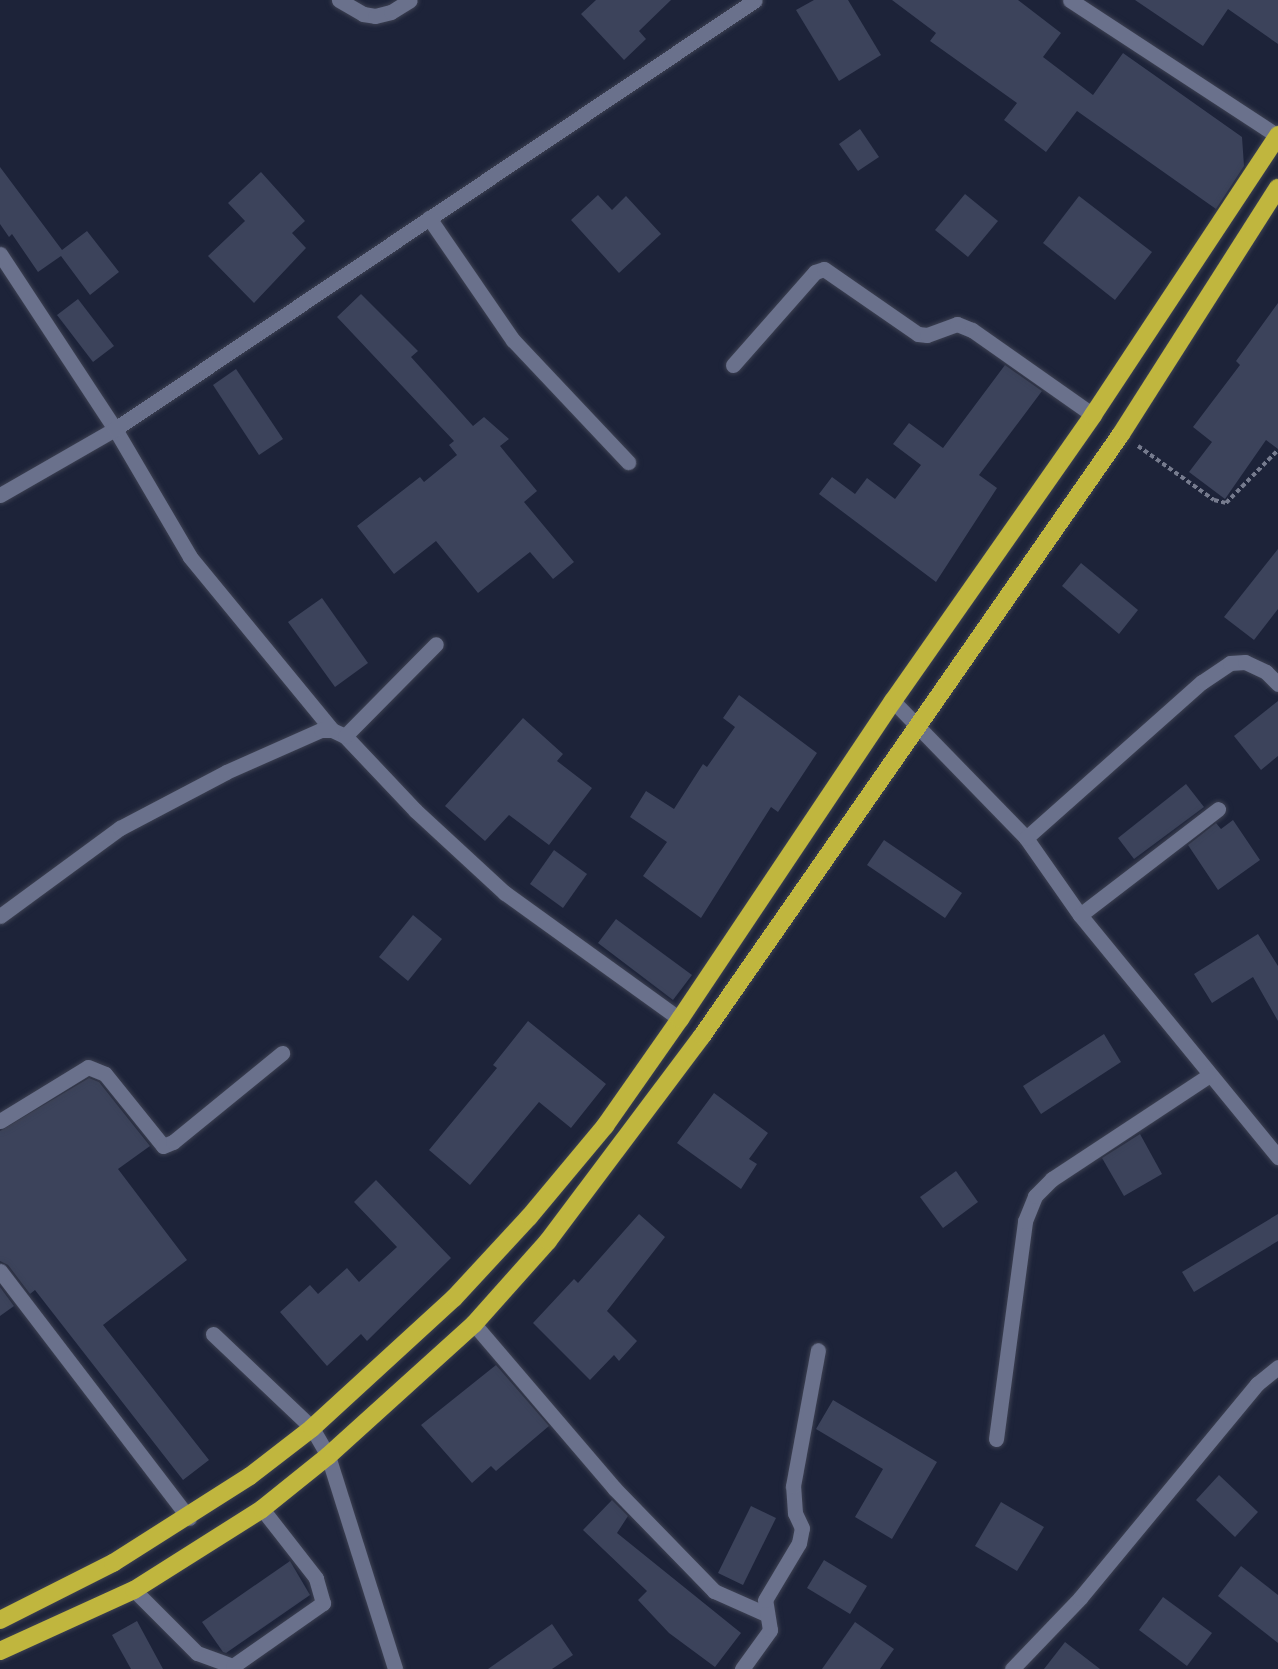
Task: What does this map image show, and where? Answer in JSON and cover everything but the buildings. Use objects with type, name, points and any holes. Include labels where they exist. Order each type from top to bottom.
[{"type":"highway","points":[[0,1620],[113,1563],[189,1518],[312,1428],[454,1298],[529,1217],[605,1126],[680,1019],[893,701],[1093,415],[1278,136]]},
{"type":"highway","points":[[0,1651],[134,1590],[262,1509],[328,1456],[474,1324],[548,1242],[639,1124],[1121,434],[1278,188]]},
{"type":"street","points":[[339,0],[363,14],[375,16],[410,0]]},
{"type":"street","points":[[0,495],[115,429],[755,0]]},
{"type":"street","points":[[1070,0],[1278,136]]},
{"type":"street","points":[[429,218],[513,340],[628,462]]},
{"type":"street","points":[[0,254],[115,429],[190,557],[339,733],[416,811],[506,893],[680,1019]]},
{"type":"street","points":[[733,365],[815,272],[824,269],[918,334],[927,335],[957,324],[972,330],[1093,415]]},
{"type":"street","points":[[339,733],[436,644]]},
{"type":"street","points":[[1026,838],[1202,682],[1230,663],[1245,662],[1266,672],[1278,684]]},
{"type":"street","points":[[893,701],[1026,838],[1080,915],[1278,1157]]},
{"type":"street","points":[[0,916],[120,828],[226,772],[321,730],[339,733]]},
{"type":"street","points":[[1080,915],[1218,809]]},
{"type":"street","points":[[0,1121],[88,1067],[105,1074],[163,1146],[173,1142],[282,1053]]},
{"type":"street","points":[[996,1439],[1025,1221],[1035,1196],[1052,1179],[1210,1075]]},
{"type":"street","points":[[0,1271],[189,1518]]},
{"type":"street","points":[[474,1324],[614,1488],[714,1591],[766,1614]]},
{"type":"street","points":[[213,1334],[312,1428],[328,1456],[395,1669]]},
{"type":"street","points":[[742,1669],[770,1630],[765,1600],[799,1543],[802,1528],[795,1513],[793,1486],[818,1350]]},
{"type":"street","points":[[1012,1669],[1080,1598],[1257,1384],[1278,1367]]},
{"type":"street","points":[[134,1590],[197,1653],[233,1666],[322,1603],[316,1578],[262,1509]]},
{"type":"path","points":[[1121,434],[1214,500],[1226,503],[1236,497],[1278,450]]}]
